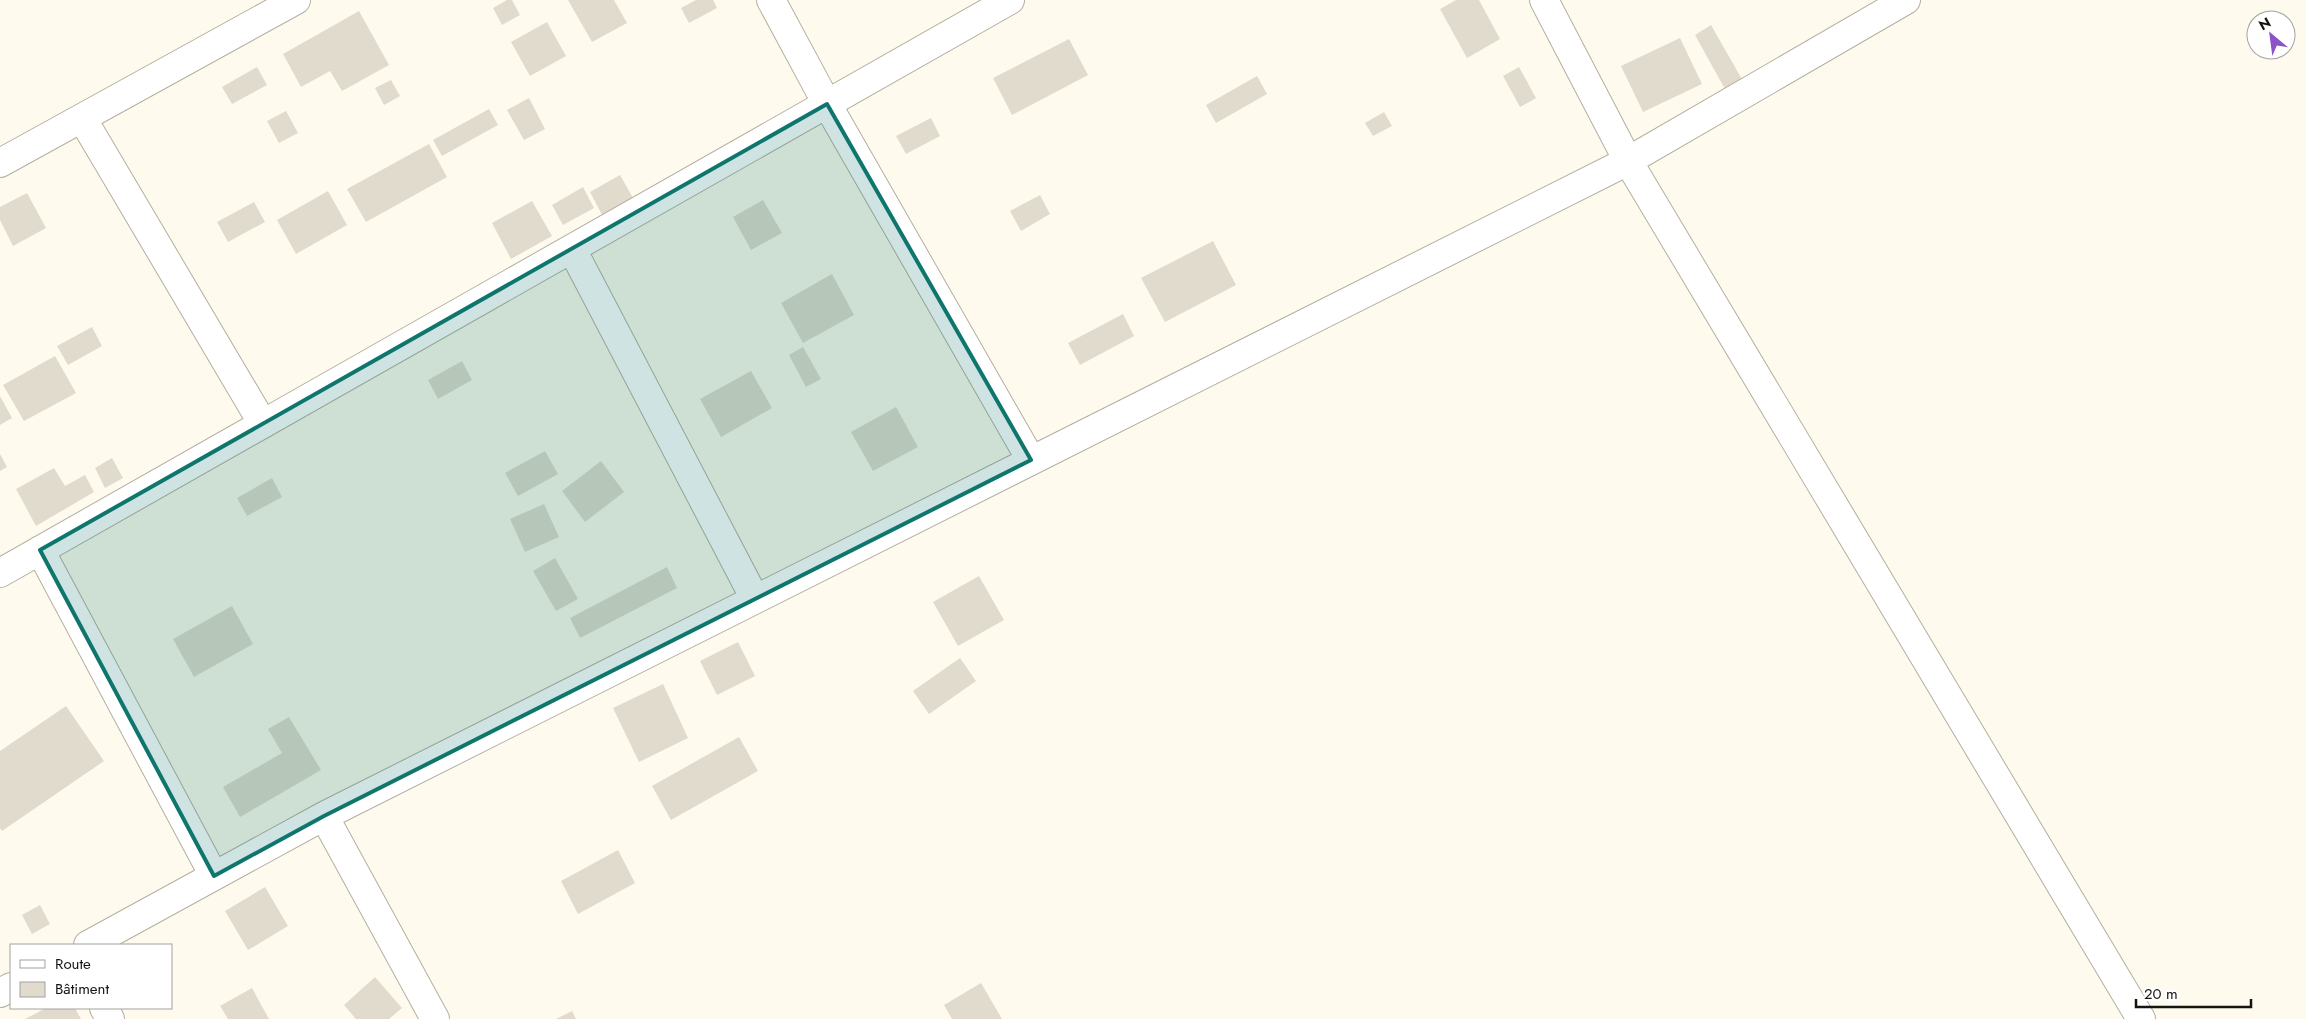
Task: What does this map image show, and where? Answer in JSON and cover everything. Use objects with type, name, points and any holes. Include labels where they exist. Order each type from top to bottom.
[{"type":"street","points":[[0,163],[296,0]]},
{"type":"street","points":[[771,0],[827,104],[1032,460]]},
{"type":"street","points":[[0,573],[1010,0]]},
{"type":"street","points":[[1544,0],[1628,161],[2141,1019]]},
{"type":"street","points":[[90,944],[324,816],[1628,161],[1906,0]]},
{"type":"street","points":[[82,118],[263,424]]},
{"type":"street","points":[[572,249],[754,599]]},
{"type":"street","points":[[40,550],[214,876]]},
{"type":"street","points":[[324,816],[435,1019]]},
{"type":"highlighted area","points":[[827,104],[1031,460],[324,816],[214,876],[40,550]]},
{"type":"building","points":[[507,0],[512,0],[520,15],[502,25],[493,8]]},
{"type":"building","points":[[568,0],[614,0],[627,23],[592,42]]},
{"type":"building","points":[[696,0],[713,0],[717,8],[689,23],[681,8]]},
{"type":"building","points":[[1456,0],[1479,0],[1500,39],[1467,58],[1440,9]]},
{"type":"building","points":[[359,11],[389,65],[342,91],[330,71],[301,87],[283,54]]},
{"type":"building","points":[[547,22],[566,56],[530,76],[511,42]]},
{"type":"building","points":[[1711,25],[1743,81],[1726,91],[1695,35]]},
{"type":"building","points":[[1680,38],[1702,84],[1643,112],[1621,66]]},
{"type":"building","points":[[1069,39],[1088,75],[1012,115],[993,78]]},
{"type":"building","points":[[257,67],[267,85],[232,104],[222,87]]},
{"type":"building","points":[[1519,67],[1536,98],[1520,107],[1503,76]]},
{"type":"building","points":[[1257,76],[1267,94],[1216,123],[1206,105]]},
{"type":"building","points":[[391,80],[400,96],[384,105],[375,88]]},
{"type":"building","points":[[529,98],[545,129],[524,140],[507,110]]},
{"type":"building","points":[[489,109],[498,125],[442,156],[433,140]]},
{"type":"building","points":[[286,111],[298,133],[279,143],[267,121]]},
{"type":"building","points":[[1384,112],[1392,126],[1373,136],[1365,123]]},
{"type":"building","points":[[931,118],[940,136],[906,154],[896,136]]},
{"type":"building","points":[[429,144],[447,177],[366,222],[347,189]]},
{"type":"building","points":[[620,175],[633,198],[602,215],[590,192]]},
{"type":"building","points":[[583,187],[594,208],[563,225],[552,205]]},
{"type":"building","points":[[328,191],[347,225],[296,254],[277,220]]},
{"type":"building","points":[[27,193],[46,228],[13,246],[0,220],[0,207]]},
{"type":"building","points":[[1040,195],[1050,214],[1021,231],[1010,211]]},
{"type":"building","points":[[763,200],[782,233],[751,250],[733,217]]},
{"type":"building","points":[[532,201],[552,236],[511,259],[492,223]]},
{"type":"building","points":[[254,202],[265,222],[228,242],[217,222]]},
{"type":"building","points":[[1213,241],[1236,285],[1165,322],[1141,278]]},
{"type":"building","points":[[832,274],[854,315],[803,343],[781,303]]},
{"type":"building","points":[[1123,314],[1134,336],[1080,365],[1068,343]]},
{"type":"building","points":[[92,327],[102,346],[68,365],[57,346]]},
{"type":"building","points":[[803,347],[821,379],[806,387],[789,355]]},
{"type":"building","points":[[55,356],[76,393],[24,421],[3,385]]},
{"type":"building","points":[[462,361],[472,380],[438,399],[428,380]]},
{"type":"building","points":[[751,371],[772,408],[721,437],[700,399]]},
{"type":"building","points":[[0,396],[12,418],[0,425]]},
{"type":"building","points":[[896,407],[918,447],[873,471],[851,432]]},
{"type":"building","points":[[545,451],[558,474],[518,496],[505,473]]},
{"type":"building","points":[[0,454],[7,467],[0,471]]},
{"type":"building","points":[[112,458],[123,478],[105,488],[95,468]]},
{"type":"building","points":[[601,461],[624,492],[585,522],[562,491]]},
{"type":"building","points":[[54,468],[65,486],[85,475],[94,492],[36,526],[16,489]]},
{"type":"building","points":[[272,478],[282,497],[247,516],[237,498]]},
{"type":"building","points":[[544,504],[559,537],[525,552],[510,519]]},
{"type":"building","points":[[555,558],[578,599],[556,611],[533,571]]},
{"type":"building","points":[[667,567],[677,588],[580,638],[570,618]]},
{"type":"building","points":[[979,576],[1004,620],[958,646],[933,602]]},
{"type":"building","points":[[232,606],[253,644],[194,677],[173,639]]},
{"type":"building","points":[[738,642],[755,676],[717,695],[700,661]]},
{"type":"building","points":[[960,658],[976,681],[929,714],[913,691]]},
{"type":"building","points":[[663,684],[688,738],[639,762],[613,708]]},
{"type":"building","points":[[66,706],[104,761],[2,831],[0,828],[0,751]]},
{"type":"building","points":[[289,717],[321,770],[240,817],[223,787],[282,753],[268,729]]},
{"type":"building","points":[[739,737],[758,771],[671,820],[652,786]]},
{"type":"building","points":[[618,850],[635,883],[578,914],[561,881]]},
{"type":"building","points":[[265,887],[288,926],[248,950],[225,911]]},
{"type":"building","points":[[40,905],[50,924],[32,934],[22,915]]},
{"type":"building","points":[[375,977],[402,1008],[389,1019],[356,1019],[344,1005]]},
{"type":"building","points":[[981,983],[1002,1019],[952,1019],[944,1005]]},
{"type":"building","points":[[252,988],[269,1019],[228,1019],[220,1006]]},
{"type":"building","points":[[44,1009],[76,1009],[81,1019],[25,1019]]},
{"type":"building","points":[[572,1011],[576,1019],[556,1019]]}]
